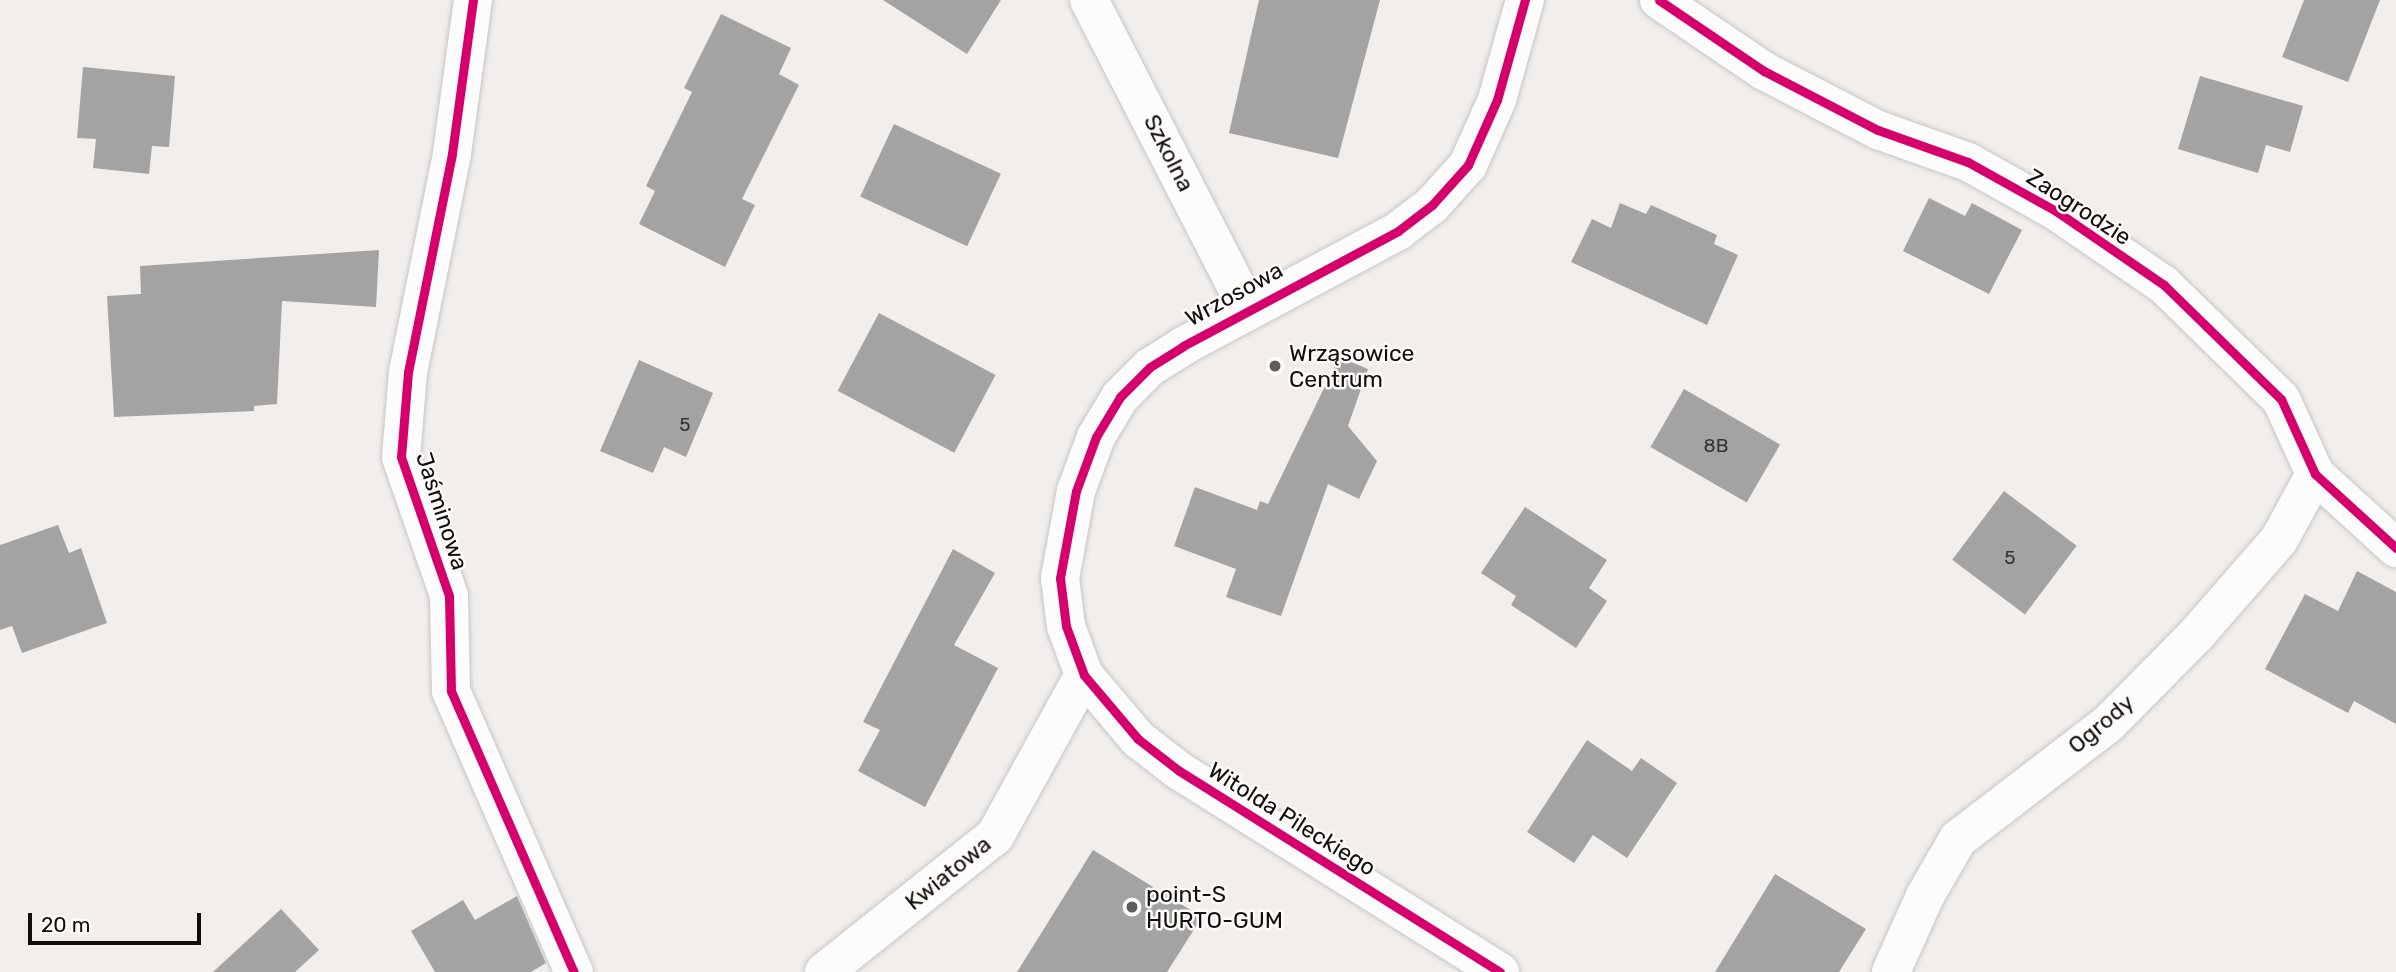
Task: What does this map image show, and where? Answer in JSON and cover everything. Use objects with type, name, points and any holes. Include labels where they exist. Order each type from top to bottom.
[{"type":"street","name":"Jaśminowa","points":[[473,0],[452,154],[408,372],[401,457],[449,596],[451,691],[574,972]]},
{"type":"street","name":"Szkolna","points":[[1089,0],[1247,308]]},
{"type":"street","name":"Wrzosowa","points":[[1084,675],[1066,626],[1060,578],[1076,491],[1096,437],[1120,397],[1150,367],[1247,308],[1398,231],[1432,205],[1468,165],[1497,100],[1525,0]]},
{"type":"street","name":"Zaogrodzie","points":[[1659,0],[1765,71],[1810,95],[1878,130],[1968,162],[2056,211],[2164,285],[2281,399],[2315,474],[2396,548]]},
{"type":"street","name":"Ogrody","points":[[1891,972],[1925,896],[1958,839],[2108,724],[2196,635],[2279,540],[2315,474]]},
{"type":"street","name":"Kwiatowa","points":[[824,972],[995,836],[1084,675]]},
{"type":"street","name":"Witolda Pileckiego","points":[[1084,675],[1138,739],[1178,770],[1500,972]]},
{"type":"building","points":[[883,0],[1001,0],[967,54]]},
{"type":"building","points":[[1259,0],[1380,0],[1338,158],[1229,133]]},
{"type":"building","points":[[2304,0],[2380,0],[2348,82],[2282,57]]},
{"type":"building","points":[[721,14],[791,48],[779,74],[799,85],[742,199],[755,205],[725,267],[639,224],[655,191],[646,186],[692,92],[684,88]]},
{"type":"building","points":[[83,67],[175,76],[169,147],[152,146],[149,174],[93,168],[96,139],[77,138]]},
{"type":"building","points":[[2200,76],[2303,106],[2290,152],[2266,145],[2258,173],[2178,149]]},
{"type":"building","points":[[894,124],[1001,174],[967,246],[860,197]]},
{"type":"building","points":[[1929,198],[1965,216],[1972,203],[2022,230],[1989,294],[1903,251]]},
{"type":"building","points":[[1620,203],[1646,214],[1651,205],[1717,235],[1714,244],[1738,255],[1707,325],[1571,262],[1592,219],[1611,228]]},
{"type":"building","points":[[379,250],[376,307],[282,301],[277,404],[254,406],[254,411],[114,417],[107,296],[141,294],[140,266]]},
{"type":"building","points":[[879,313],[996,375],[954,453],[838,391]]},
{"type":"building","points":[[1339,357],[1368,369],[1348,426],[1377,461],[1359,499],[1328,484],[1281,616],[1226,597],[1236,569],[1174,546],[1195,487],[1257,510],[1260,501],[1268,504]]},
{"type":"building","points":[[639,360],[713,393],[686,457],[664,447],[653,473],[600,451]]},
{"type":"building","points":[[1684,389],[1780,445],[1747,503],[1650,447]]},
{"type":"building","points":[[2004,491],[2077,546],[2025,614],[1952,560]]},
{"type":"building","points":[[1525,507],[1607,560],[1589,588],[1607,601],[1576,648],[1511,605],[1516,596],[1481,573]]},
{"type":"building","points":[[58,525],[69,553],[81,548],[107,623],[22,653],[12,626],[0,630],[0,545]]},
{"type":"building","points":[[953,549],[995,573],[954,645],[998,668],[925,807],[858,771],[880,730],[863,722]]},
{"type":"building","points":[[2357,571],[2396,592],[2396,724],[2354,701],[2348,713],[2265,669],[2305,594],[2338,611]]},
{"type":"building","points":[[1587,740],[1632,771],[1641,758],[1677,783],[1627,858],[1593,835],[1574,863],[1527,832]]},
{"type":"building","points":[[1093,850],[1202,917],[1167,972],[1017,972]]},
{"type":"building","points":[[1775,874],[1866,929],[1839,972],[1715,972]]},
{"type":"building","points":[[517,896],[546,963],[531,972],[435,972],[411,931],[463,900],[475,920]]},
{"type":"building","points":[[281,909],[319,950],[295,972],[213,972]]},
{"type":"cycle path","points":[[473,0],[452,154],[408,372],[401,457],[449,596],[451,691],[574,972]]},
{"type":"cycle path","points":[[1500,972],[1178,770],[1138,739],[1084,675],[1066,626],[1060,578],[1076,491],[1096,437],[1120,397],[1150,367],[1183,346],[1398,231],[1432,205],[1468,165],[1497,100],[1525,0]]},
{"type":"cycle path","points":[[1659,0],[1764,71],[1878,130],[1968,162],[2056,211],[2164,285],[2281,399],[2315,474],[2396,548]]},
{"type":"place","name":"Wrząsowice Centrum","points":[[1275,366]]},
{"type":"place","name":"point-S HURTO-GUM","points":[[1132,907]]}]
